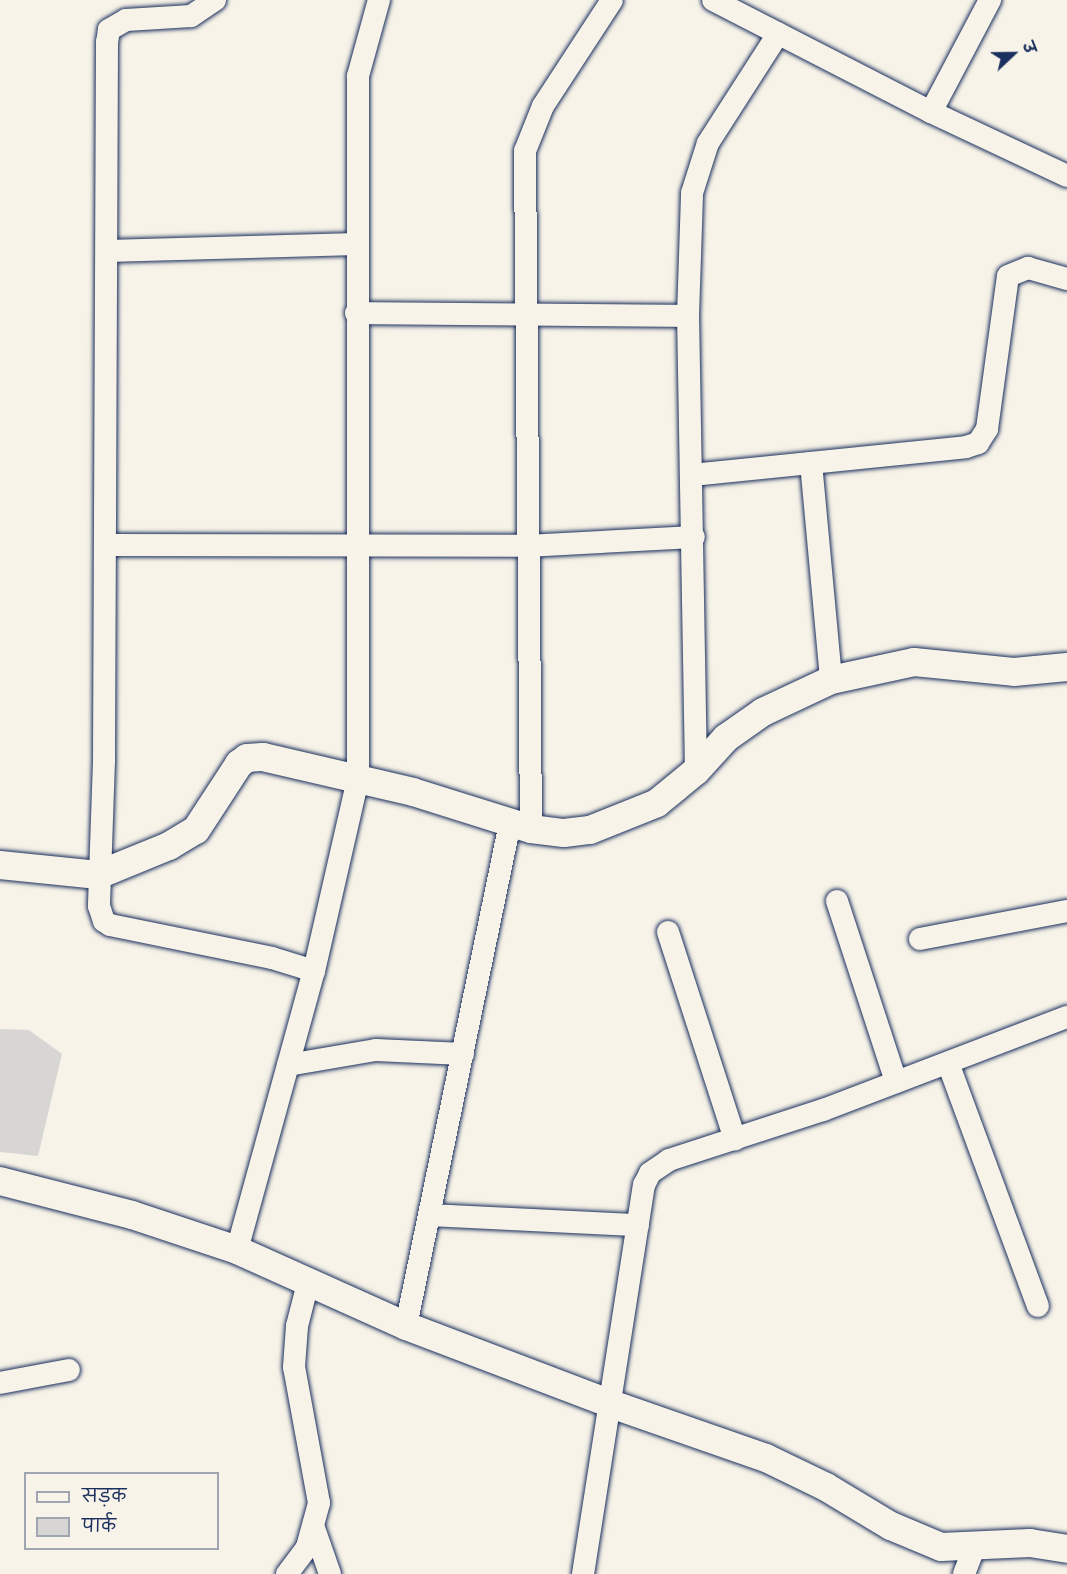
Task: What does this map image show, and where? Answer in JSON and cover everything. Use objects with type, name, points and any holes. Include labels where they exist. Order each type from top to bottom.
[{"type":"street","points":[[215,0],[191,16],[126,20],[109,30],[103,836],[98,875],[100,914],[110,925],[272,958],[314,971]]},
{"type":"street","points":[[237,1250],[314,971],[358,779],[359,549],[355,244],[358,76],[379,0]]},
{"type":"street","points":[[406,1326],[463,1054],[521,826],[526,546],[525,151],[543,106],[612,0]]},
{"type":"street","points":[[713,0],[931,112],[1067,176]]},
{"type":"street","points":[[931,112],[990,0]]},
{"type":"street","points":[[696,771],[694,537],[688,316],[691,212],[698,168],[708,143],[778,34]]},
{"type":"street","points":[[109,251],[355,244]]},
{"type":"street","points":[[692,475],[978,443],[987,429],[1008,276],[1028,268],[1067,279]]},
{"type":"street","points":[[356,313],[525,317],[688,316]]},
{"type":"street","points":[[811,463],[831,680]]},
{"type":"street","points":[[106,545],[359,549],[526,546],[694,537]]},
{"type":"street","points":[[0,865],[98,875],[184,839],[196,830],[239,764],[247,758],[263,757],[451,802],[521,826],[581,831],[623,819],[657,803],[696,771],[726,738],[763,712],[831,680],[914,662],[1014,672],[1067,667]]},
{"type":"street","points":[[837,901],[896,1082]]},
{"type":"street","points":[[920,939],[1067,911]]},
{"type":"street","points":[[668,932],[735,1138]]},
{"type":"street","points":[[583,1574],[645,1185],[658,1165],[896,1082],[1067,1017]]},
{"type":"street","points":[[288,1065],[376,1050],[463,1054]]},
{"type":"street","points":[[948,1063],[1038,1306]]},
{"type":"street","points":[[0,1181],[132,1215],[237,1250],[406,1326],[794,1470],[919,1539],[941,1547],[974,1548],[1030,1543],[1067,1549]]},
{"type":"street","points":[[430,1215],[638,1225]]},
{"type":"street","points":[[287,1574],[307,1547],[314,1528],[318,1480],[294,1367],[297,1326],[308,1283]]},
{"type":"street","points":[[0,1383],[69,1370]]},
{"type":"street","points":[[314,1528],[330,1574]]},
{"type":"street","points":[[964,1574],[974,1548]]},
{"type":"green space","points":[[0,1029],[29,1030],[62,1054],[38,1156],[0,1152]]}]
